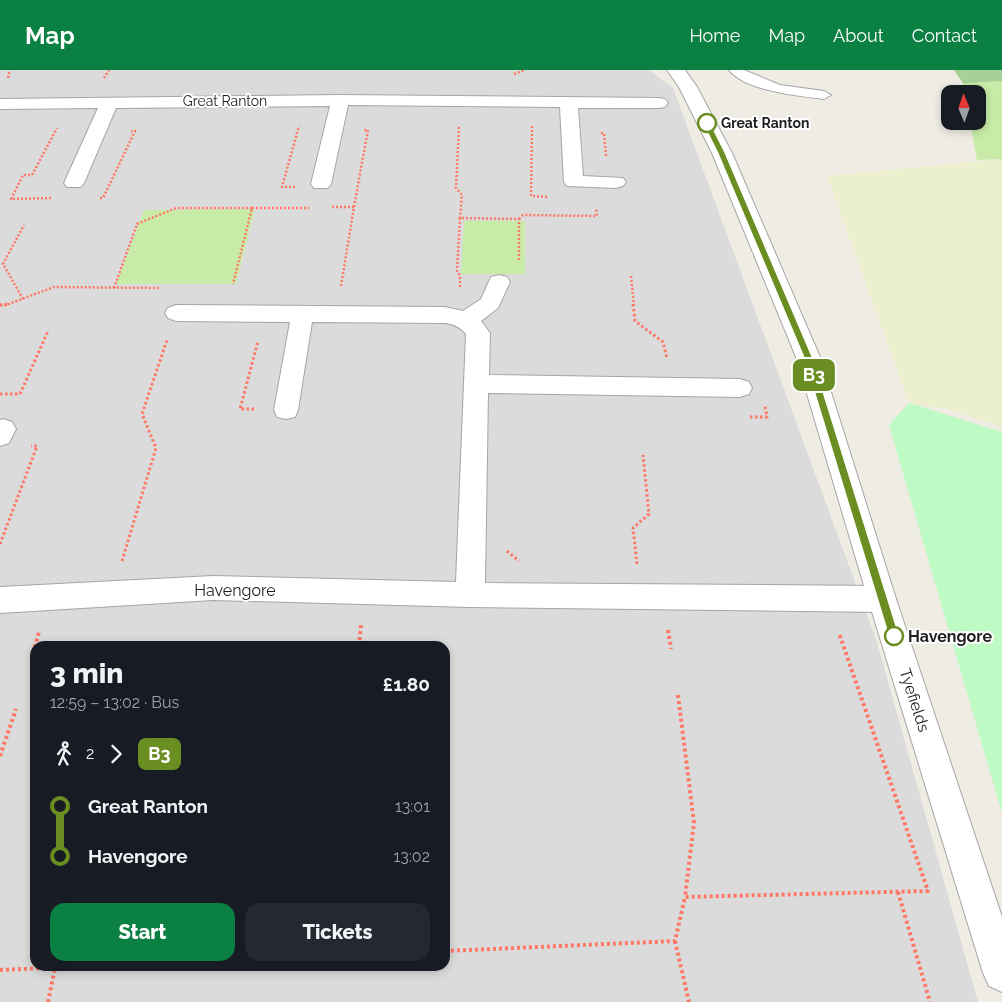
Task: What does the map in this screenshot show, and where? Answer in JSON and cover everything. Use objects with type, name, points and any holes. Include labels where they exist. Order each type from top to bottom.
[{"type":"street","name":"Tyefields","points":[[676,70],[688,86],[722,153],[808,357],[882,599],[1002,973]]},
{"type":"street","name":"Great Ranton","points":[[0,104],[340,100],[659,103]]},
{"type":"street","points":[[321,184],[340,100]]},
{"type":"street","points":[[74,183],[110,102]]},
{"type":"street","points":[[569,102],[574,182],[616,182]]},
{"type":"street","points":[[466,320],[490,303],[499,282]]},
{"type":"street","points":[[176,313],[302,316],[445,315],[466,320],[473,325],[478,334],[470,595]]},
{"type":"street","points":[[286,410],[302,316]]},
{"type":"street","points":[[475,384],[740,388]]},
{"type":"street","name":"Havengore","points":[[0,600],[213,588],[470,595],[882,599]]},
{"type":"lane","points":[[735,70],[755,81],[790,92],[824,94]]},
{"type":"path","points":[[301,117],[282,187],[301,187]]},
{"type":"path","points":[[531,196],[532,119]]},
{"type":"path","points":[[459,126],[456,188],[462,195],[460,218]]},
{"type":"path","points":[[56,198],[11,199],[23,175],[32,175],[57,128],[64,128]]},
{"type":"path","points":[[340,292],[368,130],[358,130]]},
{"type":"path","points":[[94,198],[103,198],[135,131],[128,131]]},
{"type":"path","points":[[595,133],[604,134],[606,164],[615,164],[616,182]]},
{"type":"path","points":[[348,188],[358,188]]},
{"type":"path","points":[[114,288],[137,224],[176,208],[317,208]]},
{"type":"path","points":[[231,292],[252,208]]},
{"type":"path","points":[[326,208],[354,208]]},
{"type":"path","points":[[23,299],[3,264],[24,225]]},
{"type":"path","points":[[0,305],[6,305],[54,286],[184,288],[142,414],[156,448],[120,567]]},
{"type":"path","points":[[0,394],[20,394],[48,332]]},
{"type":"path","points":[[258,339],[240,409],[286,410]]},
{"type":"path","points":[[740,388],[763,399],[767,418],[740,417]]},
{"type":"path","points":[[0,544],[37,446],[3,445],[10,429],[1,433]]},
{"type":"path","points":[[629,567],[638,567],[633,528],[649,514],[644,455]]},
{"type":"path","points":[[505,549],[513,558],[524,564]]},
{"type":"path","points":[[360,641],[362,621]]},
{"type":"path","points":[[36,641],[40,628]]},
{"type":"path","points":[[685,897],[928,891],[843,643],[836,629]]},
{"type":"path","points":[[678,696],[694,823],[685,897],[675,941],[689,1002]]},
{"type":"path","points":[[0,756],[16,709]]},
{"type":"path","points":[[898,892],[930,1002]]},
{"type":"path","points":[[450,951],[675,941]]},
{"type":"path","points":[[0,970],[30,969]]},
{"type":"path","points":[[48,1002],[54,971]]},
{"type":"shaded area","points":[[0,70],[649,70],[673,88],[876,639],[978,1002],[0,1002]],"holes":[[[255,209],[236,284],[116,284]]]},
{"type":"green space","points":[[954,70],[1002,70],[1002,159],[977,160],[972,130],[986,130],[986,85],[963,85]]},
{"type":"green space","points":[[954,70],[1002,70],[1002,81],[963,83]]},
{"type":"green space","points":[[1002,159],[1002,427],[950,410],[909,403],[827,176]]},
{"type":"green space","points":[[255,209],[236,284],[116,284],[144,210]]},
{"type":"green space","points":[[464,221],[525,221],[525,274],[461,274]]},
{"type":"green space","points":[[909,403],[1002,432],[1002,813],[889,425]]},
{"type":"bus line","name":"B3","points":[[707,123],[722,153],[808,357],[894,636]]},
{"type":"place","name":"Great Ranton","points":[[707,123]]},
{"type":"place","name":"Havengore","points":[[894,636]]}]
